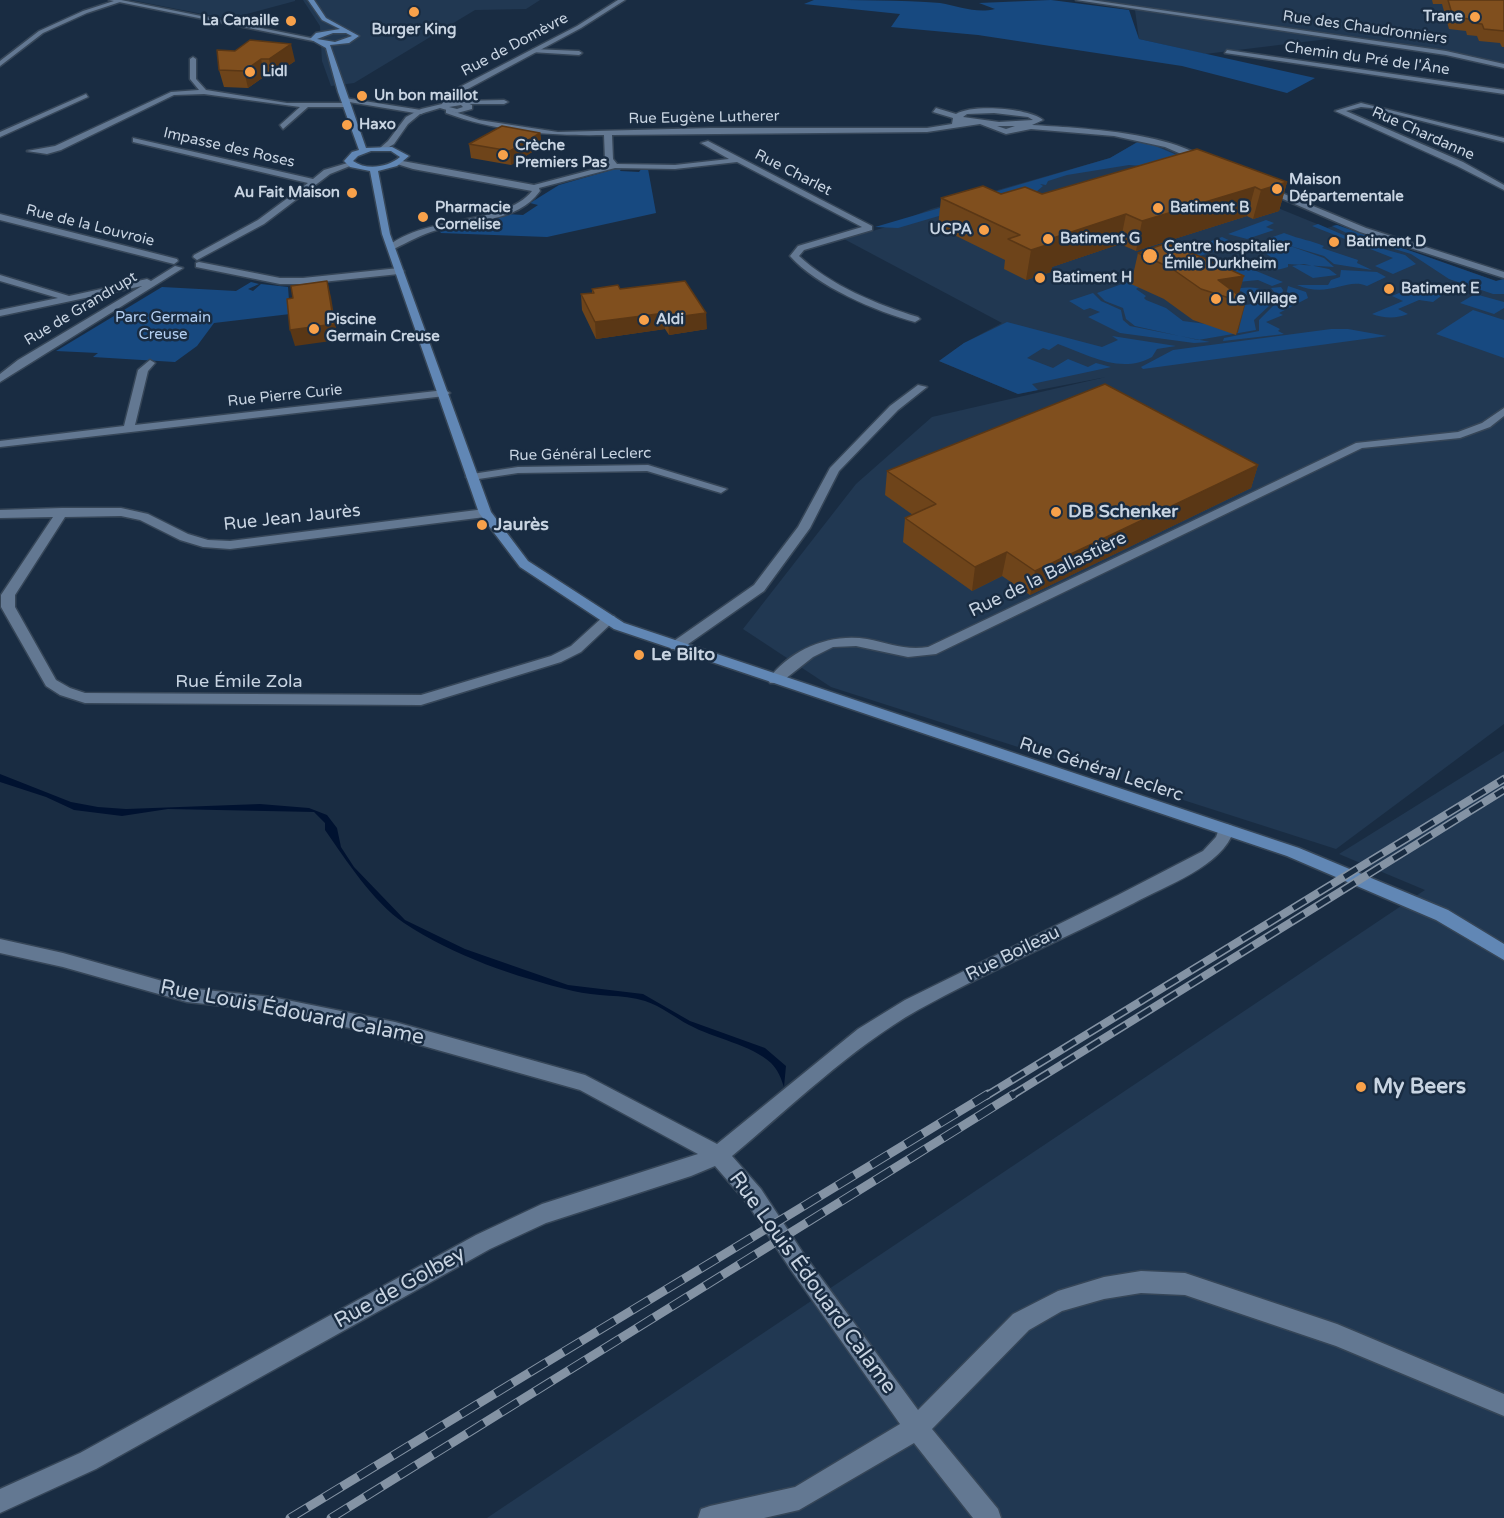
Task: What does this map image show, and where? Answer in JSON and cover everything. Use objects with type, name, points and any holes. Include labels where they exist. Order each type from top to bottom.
[{"type":"main road","points":[[311,0],[327,24],[318,35]]},
{"type":"main road","points":[[324,20],[356,36],[345,41],[325,43]]},
{"type":"main road","points":[[318,35],[347,31]]},
{"type":"main road","points":[[318,35],[325,43],[331,57],[363,151]]},
{"type":"main road","points":[[331,57],[345,41]]},
{"type":"main road","points":[[384,148],[403,153],[405,156],[400,162],[373,168],[351,164],[350,157],[363,151],[384,148]]},
{"type":"main road","name":"Rue Général Leclerc","points":[[373,168],[391,247],[445,393],[485,513],[524,564],[619,626],[1293,852],[1442,915],[1504,953]]},
{"type":"street","points":[[112,0],[287,34],[318,35]]},
{"type":"street","name":"Rue de Domèvre","points":[[447,108],[451,95],[604,13],[622,0]]},
{"type":"street","name":"Rue des Chaudronniers","points":[[1079,0],[1435,51],[1504,66]]},
{"type":"street","points":[[1,66],[51,27],[120,2]]},
{"type":"street","points":[[534,51],[579,53]]},
{"type":"street","name":"Chemin du Pré de l'Âne","points":[[1227,52],[1504,92]]},
{"type":"street","points":[[193,59],[193,79],[204,92]]},
{"type":"street","points":[[32,151],[47,152],[58,148],[165,95],[204,92],[270,104],[345,103],[420,112],[447,108],[464,109],[504,102]]},
{"type":"street","name":"Rue de Domèvre","points":[[451,95],[464,109]]},
{"type":"street","points":[[0,135],[86,96]]},
{"type":"street","points":[[283,127],[306,105]]},
{"type":"street","name":"Rue Chardanne","points":[[1504,140],[1371,106],[1338,111],[1451,159],[1504,188]]},
{"type":"street","name":"Rue Eugène Lutherer","points":[[447,108],[464,109],[540,133],[927,130],[981,122]]},
{"type":"street","points":[[1061,129],[1030,114],[934,110],[981,122],[1061,129],[1109,131],[1143,137],[1170,145],[1215,165]]},
{"type":"street","points":[[384,148],[395,140],[403,123],[420,112]]},
{"type":"street","points":[[946,128],[957,122],[957,117],[965,112]]},
{"type":"street","points":[[981,122],[1006,133],[1038,121],[1038,118]]},
{"type":"street","points":[[705,143],[705,137],[711,130]]},
{"type":"street","name":"Rue Charlet","points":[[677,131],[705,143],[868,228],[801,248],[794,256],[805,266],[882,310],[915,319]]},
{"type":"street","points":[[608,133],[609,160],[615,166]]},
{"type":"street","name":"Impasse des Roses","points":[[136,140],[316,182]]},
{"type":"street","points":[[400,162],[413,167],[534,187],[615,166],[675,167],[738,160]]},
{"type":"street","name":"Rue de Grandrupt","points":[[0,379],[22,362],[186,261],[261,222],[327,172],[351,164]]},
{"type":"street","points":[[1259,186],[1363,230],[1504,275]]},
{"type":"street","points":[[391,247],[419,236],[431,228],[513,212],[534,196],[534,187]]},
{"type":"street","name":"Rue de la Louvroie","points":[[0,217],[186,261],[280,280],[303,281],[399,271]]},
{"type":"street","points":[[0,278],[70,299],[111,308]]},
{"type":"street","points":[[0,313],[158,280]]},
{"type":"street","points":[[96,293],[123,301]]},
{"type":"street","points":[[129,429],[143,369],[150,363]]},
{"type":"street","points":[[676,646],[759,588],[804,528],[834,470],[894,408],[922,387]]},
{"type":"street","name":"Rue Pierre Curie","points":[[0,444],[445,393]]},
{"type":"street","name":"Rue de la Ballastière","points":[[775,680],[807,652],[823,644],[853,642],[914,655],[931,651],[1360,445],[1460,435],[1486,425],[1504,411]]},
{"type":"street","name":"Rue Général Leclerc","points":[[472,477],[518,470],[648,468],[721,489]]},
{"type":"street","name":"Rue Émile Zola","points":[[62,512],[11,588],[8,606],[51,683],[60,691],[74,696],[91,699],[421,700],[556,659],[576,648],[609,619]]},
{"type":"street","name":"Rue Jean Jaurès","points":[[0,514],[121,513],[144,517],[184,537],[207,543],[230,545],[485,513]]},
{"type":"street","name":"Rue Boileau","points":[[801,1088],[864,1035],[911,1005],[1209,855],[1223,840],[1226,830]]},
{"type":"street","name":"Rue Louis Édouard Calame","points":[[0,946],[63,960],[187,995],[272,1004],[395,1030],[585,1083],[718,1155],[754,1196],[798,1263],[916,1428],[989,1518]]},
{"type":"street","name":"Rue de Golbey","points":[[0,1501],[88,1461],[483,1242],[542,1214],[691,1167],[718,1155],[801,1088]]},
{"type":"street","points":[[710,1518],[799,1498],[916,1428],[1021,1322],[1058,1302],[1104,1288],[1141,1282],[1185,1284],[1337,1335],[1504,1405]]},
{"type":"shaded area","points":[[131,0],[295,0],[295,1],[228,19]]},
{"type":"shaded area","points":[[303,0],[540,0],[526,9],[475,10],[354,83],[331,86],[322,61],[320,26]]},
{"type":"shaded area","points":[[1083,0],[1504,0],[1504,64],[1336,38],[1205,54],[1139,39],[1135,10]]},
{"type":"shaded area","points":[[1141,140],[1176,153],[1263,202],[1327,228],[1337,225],[1496,281],[1504,279],[1504,724],[1336,849],[831,687],[743,629],[856,484],[932,417],[1106,377],[1018,394],[939,361],[964,343],[1002,323],[844,239],[883,228],[931,209],[1110,158]]},
{"type":"shaded area","points":[[1504,751],[1504,1518],[487,1518],[1425,890],[1339,854]]},
{"type":"shaded area","points":[[0,774],[71,802],[98,807],[126,809],[260,804],[309,808],[327,815],[337,828],[341,847],[354,867],[405,920],[465,949],[568,985],[643,994],[690,1021],[765,1048],[786,1066],[784,1087],[776,1068],[754,1051],[699,1030],[651,1003],[627,997],[582,993],[529,979],[464,955],[423,935],[393,914],[371,892],[325,830],[325,823],[314,812],[168,809],[122,816],[74,810],[46,797],[0,782]]},
{"type":"green space","points":[[814,0],[925,2],[981,11],[995,9],[979,3],[1051,0],[1129,10],[1139,39],[1315,78],[1287,93],[1182,66],[978,35],[891,27],[900,14],[804,4]]},
{"type":"green space","points":[[1141,140],[1215,171],[1129,165],[1067,175],[1048,181],[1046,185],[1040,184],[1043,186],[1036,192],[983,203],[898,228],[875,227],[1110,158]]},
{"type":"green space","points":[[622,167],[620,171],[639,172],[642,168],[648,169],[656,213],[547,237],[441,233],[438,229],[473,224],[471,220],[507,214],[523,215],[538,205],[530,203],[559,185]]},
{"type":"green space","points":[[1266,220],[1274,223],[1266,227],[1274,230],[1247,239],[1228,234]]},
{"type":"green space","points":[[1318,224],[1362,243],[1405,255],[1416,264],[1393,274],[1375,266],[1393,258],[1312,226]]},
{"type":"green space","points":[[1337,225],[1496,281],[1504,279],[1504,294],[1493,294],[1449,279],[1411,254],[1355,237],[1332,226]]},
{"type":"green space","points":[[1284,233],[1358,260],[1357,263],[1372,270],[1334,264],[1324,256],[1267,239]]},
{"type":"green space","points":[[1222,237],[1235,243],[1217,250],[1212,247],[1223,244],[1218,241],[1220,244],[1209,247],[1215,251],[1167,267],[1171,256]]},
{"type":"green space","points":[[1250,243],[1293,247],[1324,258],[1334,267],[1288,264],[1288,267],[1276,270],[1261,268],[1245,263],[1250,261],[1264,266],[1274,259]]},
{"type":"green space","points":[[1304,264],[1329,269],[1337,275],[1313,278],[1292,266]]},
{"type":"green space","points":[[1244,266],[1283,282],[1272,286],[1258,280],[1228,283],[1221,269],[1231,270]]},
{"type":"green space","points":[[1341,270],[1377,272],[1386,277],[1367,286],[1352,284],[1318,290],[1297,285],[1328,285],[1331,280],[1340,277]]},
{"type":"green space","points":[[1133,280],[1139,287],[1136,289],[1146,296],[1144,298],[1146,300],[1166,308],[1183,321],[1206,324],[1222,309],[1258,303],[1241,291],[1212,296],[1242,288],[1257,288],[1271,294],[1275,293],[1271,288],[1281,287],[1283,290],[1281,299],[1270,305],[1254,320],[1256,330],[1198,340],[1135,326],[1126,319],[1123,308],[1105,301],[1097,293]]},
{"type":"green space","name":"Parc Germain Creuse","points":[[251,282],[259,284],[248,289],[253,291],[261,284],[288,287],[290,314],[214,323],[197,346],[175,362],[93,357],[98,353],[56,351],[162,287],[236,291]]},
{"type":"green space","points":[[1420,284],[1440,291],[1449,290],[1433,302],[1419,300],[1398,309],[1408,314],[1403,316],[1390,317],[1372,314],[1403,301],[1392,296]]},
{"type":"green space","points":[[1288,286],[1306,292],[1308,298],[1279,313],[1283,315],[1266,322],[1280,329],[1278,331],[1284,334],[1223,341],[1224,338],[1259,331],[1259,320],[1274,305],[1285,300]]},
{"type":"green space","points":[[1093,293],[1101,301],[1121,310],[1123,320],[1130,326],[1210,342],[1194,343],[1120,333],[1088,317],[1100,312],[1090,308],[1084,310],[1069,301]]},
{"type":"green space","points":[[1475,294],[1504,302],[1504,308],[1494,314],[1460,303]]},
{"type":"green space","points":[[1473,310],[1504,320],[1504,358],[1436,334]]},
{"type":"green space","points":[[1007,322],[1102,347],[1118,340],[1112,336],[1176,346],[1157,349],[1152,357],[1128,364],[1104,361],[1058,344],[1049,350],[1043,348],[1027,358],[1053,368],[1068,359],[1088,367],[1096,363],[1111,367],[1032,384],[1038,390],[1018,394],[939,361],[964,343]]},
{"type":"green space","points":[[1331,329],[1348,329],[1387,336],[1143,369],[1141,367],[1173,350]]},
{"type":"building","points":[[1448,0],[1504,0],[1504,31],[1484,29],[1482,24],[1472,23],[1470,19],[1453,17]]},
{"type":"building","points":[[250,40],[291,44],[269,59],[261,59],[244,71],[219,70],[217,50],[235,51]]},
{"type":"building","points":[[502,126],[540,133],[510,151],[469,144]]},
{"type":"building","points":[[1197,149],[1287,182],[1261,190],[1255,187],[1142,221],[1126,214],[1050,239],[1056,242],[1031,250],[1008,239],[1020,235],[941,198],[983,186],[1001,194],[1025,187],[1042,194]]},
{"type":"building","points":[[1167,243],[1244,276],[1218,280],[1246,301],[1245,303],[1201,289],[1171,268],[1138,253]]},
{"type":"building","points":[[327,281],[334,324],[290,330],[287,299],[293,298],[291,286]]},
{"type":"building","points":[[685,281],[706,313],[668,318],[665,313],[595,322],[581,294],[594,293],[592,289],[618,285],[620,289]]},
{"type":"building","name":"DB Schenker","points":[[1105,384],[1258,465],[1035,571],[1007,552],[975,567],[905,518],[936,504],[887,471]]},
{"type":"railway","points":[[986,1096],[1504,779]]},
{"type":"railway","points":[[1011,1096],[1504,790]]},
{"type":"railway","points":[[290,1518],[988,1094]]},
{"type":"railway","points":[[331,1518],[1014,1094]]},
{"type":"place","name":"Burger King","points":[[414,12]]},
{"type":"place","name":"Trane","points":[[1475,17]]},
{"type":"place","name":"La Canaille","points":[[291,21]]},
{"type":"place","name":"Lidl","points":[[250,72]]},
{"type":"place","name":"Un bon maillot","points":[[362,96]]},
{"type":"place","name":"Haxo","points":[[347,125]]},
{"type":"place","name":"Crèche Premiers Pas","points":[[503,155]]},
{"type":"place","name":"Maison Départementale","points":[[1277,189]]},
{"type":"place","name":"Au Fait Maison","points":[[352,193]]},
{"type":"place","name":"Batiment B","points":[[1158,208]]},
{"type":"place","name":"Pharmacie Cornelise","points":[[423,217]]},
{"type":"place","name":"UCPA","points":[[984,230]]},
{"type":"place","name":"Batiment G","points":[[1048,239]]},
{"type":"place","name":"Batiment D","points":[[1334,242]]},
{"type":"place","name":"Centre hospitalier Émile Durkheim","points":[[1150,256]]},
{"type":"place","name":"Batiment H","points":[[1040,278]]},
{"type":"place","name":"Batiment E","points":[[1389,289]]},
{"type":"place","name":"Le Village","points":[[1216,299]]},
{"type":"place","name":"Aldi","points":[[644,320]]},
{"type":"place","name":"Piscine Germain Creuse","points":[[314,329]]},
{"type":"place","name":"DB Schenker","points":[[1056,512]]},
{"type":"place","name":"Jaurès","points":[[482,525]]},
{"type":"place","name":"Le Bilto","points":[[639,655]]},
{"type":"place","name":"My Beers","points":[[1361,1087]]}]
